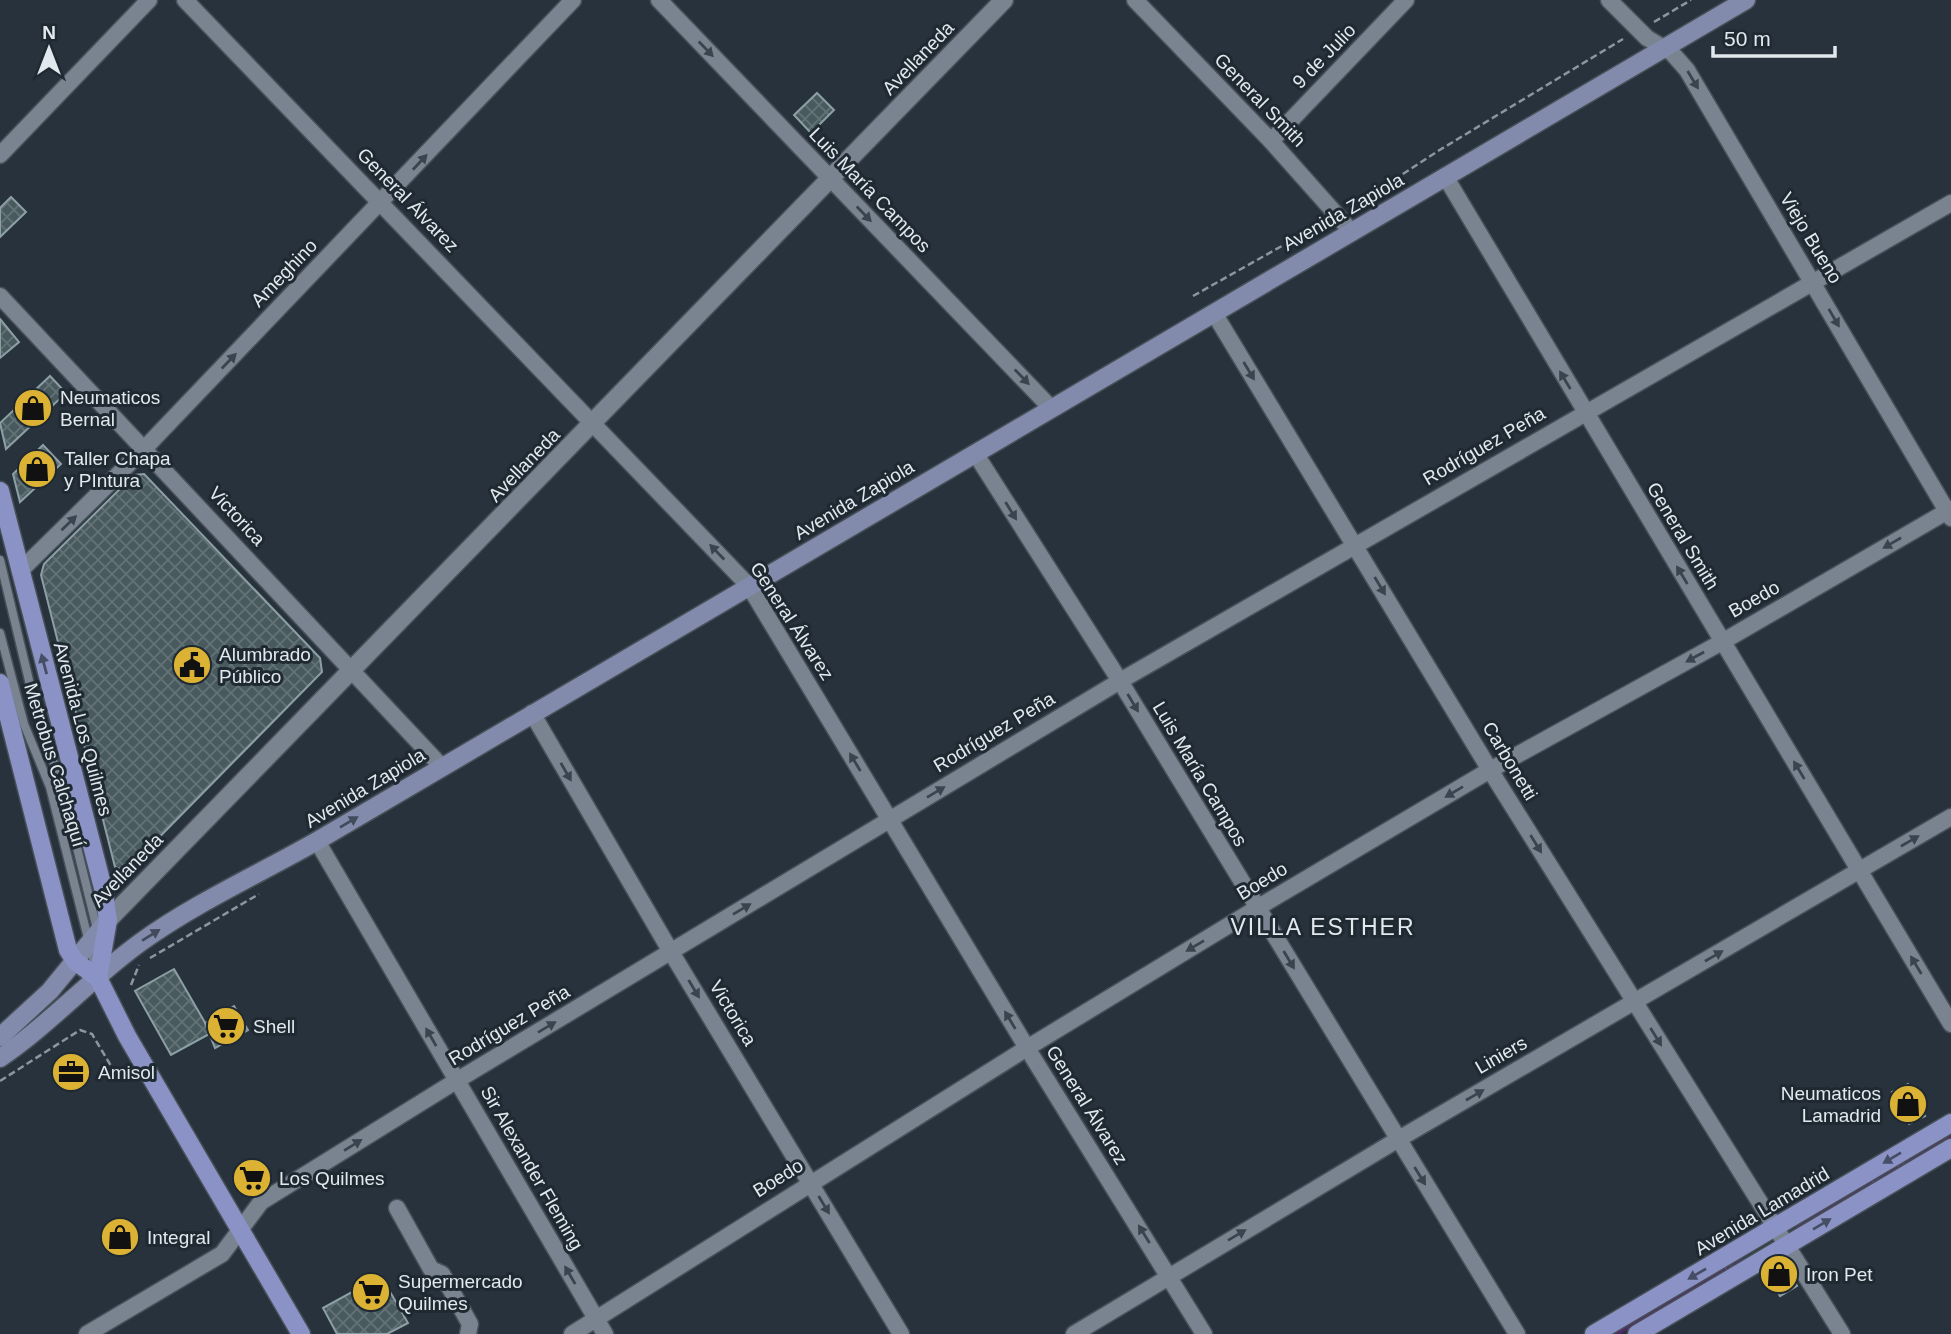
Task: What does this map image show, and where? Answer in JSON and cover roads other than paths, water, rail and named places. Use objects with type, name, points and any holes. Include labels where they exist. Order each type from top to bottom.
[{"type":"main road","name":"Avenida Zapiola","points":[[0,1058],[25,1041],[156,932],[317,841],[1745,0]]},
{"type":"main road","name":"Avenida Los Quilmes","points":[[0,491],[103,888],[98,932],[98,978]]},
{"type":"main road","points":[[0,683],[61,931],[75,961],[98,978],[127,1036],[301,1334]]},
{"type":"main road","name":"Avellaneda","points":[[75,961],[98,932]]},
{"type":"main road","points":[[0,1037],[25,1017],[75,961]]},
{"type":"main road","name":"Avenida Lamadrid","points":[[1594,1334],[1951,1123]]},
{"type":"main road","points":[[1637,1334],[1951,1148]]},
{"type":"street","points":[[0,155],[149,0]]},
{"type":"street","name":"General Álvarez","points":[[185,0],[749,586],[1027,1048],[1204,1334]]},
{"type":"street","name":"Ameghino","points":[[20,571],[145,449],[573,0]]},
{"type":"street","name":"Luis María Campos","points":[[659,0],[1051,408]]},
{"type":"street","name":"Avellaneda","points":[[98,932],[1004,0]]},
{"type":"street","name":"General Smith","points":[[1135,0],[1335,209],[1351,231]]},
{"type":"street","name":"9 de Julio","points":[[1271,141],[1406,0]]},
{"type":"street","name":"Viejo Bueno","points":[[1609,0],[1638,30],[1672,54],[1687,70],[1950,513]]},
{"type":"street","name":"General Smith","points":[[1445,176],[1951,1024]]},
{"type":"street","name":"Rodríguez Peña","points":[[88,1334],[222,1254],[261,1202],[457,1081],[1119,681],[1951,203]]},
{"type":"street","name":"Victorica","points":[[0,296],[354,670],[442,767]]},
{"type":"street","name":"Carbonetti","points":[[1214,313],[1490,770],[1842,1334]]},
{"type":"street","name":"Luis María Campos","points":[[975,453],[1119,681],[1517,1334]]},
{"type":"street","name":"Boedo","points":[[572,1334],[811,1182],[1258,908],[1490,770],[1950,513]]},
{"type":"street","name":"Victorica","points":[[532,713],[671,952],[901,1334]]},
{"type":"street","name":"Liniers","points":[[1074,1334],[1398,1140],[1951,817]]},
{"type":"street","name":"Sir Alexander Fleming","points":[[317,841],[605,1334]]},
{"type":"street","points":[[397,1208],[432,1269],[442,1274],[470,1324],[468,1334]]},
{"type":"lane","name":"Metrobus Calchaquí","points":[[0,561],[44,739],[61,783],[98,932],[98,978]]},
{"type":"lane","name":"Metrobus Calchaquí","points":[[0,633],[24,724],[50,788],[98,932]]},
{"type":"place","name":"Neumaticos Bernal","points":[[33,408]]},
{"type":"place","name":"Taller Chapa y PIntura","points":[[37,469]]},
{"type":"place","name":"Alumbrado Público","points":[[192,665]]},
{"type":"place","name":"Shell","points":[[226,1026]]},
{"type":"place","name":"Amisol","points":[[71,1072]]},
{"type":"place","name":"Neumaticos Lamadrid","points":[[1908,1104]]},
{"type":"place","name":"Los Quilmes","points":[[252,1178]]},
{"type":"place","name":"Integral","points":[[120,1237]]},
{"type":"place","name":"Iron Pet","points":[[1779,1274]]},
{"type":"place","name":"Supermercado Quilmes","points":[[371,1292]]},
{"type":"district","name":"VILLA ESTHER","points":[[1323,927]]}]
